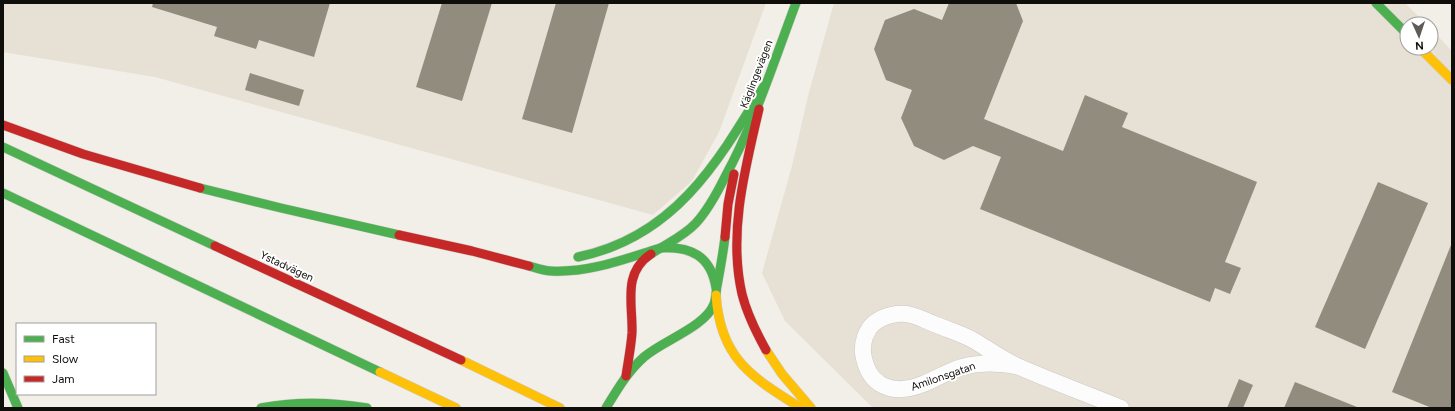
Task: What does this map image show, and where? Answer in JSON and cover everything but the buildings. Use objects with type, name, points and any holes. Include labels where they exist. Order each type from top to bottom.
[{"type":"main road","name":"Käglingevägen","points":[[625,378],[632,333],[631,289],[636,269],[649,254],[688,231],[699,219],[737,154],[796,3]]},
{"type":"main road","points":[[1376,3],[1399,26]]},
{"type":"main road","points":[[1428,56],[1452,80]]},
{"type":"main road","points":[[568,258],[595,254],[627,241],[645,231],[678,208],[693,193],[728,146],[764,86]]},
{"type":"main road","points":[[764,86],[748,151],[740,197],[736,228],[738,275],[747,311],[758,338],[779,369],[811,408]]},
{"type":"main road","points":[[3,125],[83,154],[204,189],[288,210],[472,251],[549,271],[569,271],[600,267],[670,247],[680,248],[697,254],[704,259],[712,270],[716,282],[718,317],[726,342],[736,356],[762,383],[801,408]]},
{"type":"main road","name":"Ystadvägen","points":[[3,147],[472,365],[560,408]]},
{"type":"main road","name":"Käglingevägen","points":[[606,408],[625,378],[654,350],[704,318],[714,304],[723,256],[728,204],[737,154]]},
{"type":"main road","points":[[3,193],[456,408]]},
{"type":"main road","points":[[472,251],[534,258]]},
{"type":"main road","points":[[3,372],[18,408]]},
{"type":"main road","points":[[261,408],[298,403],[341,404],[367,408]]},
{"type":"street","name":"Amilonsgatan","points":[[1016,366],[994,363],[978,364],[961,368],[910,388],[890,388],[880,384],[872,378],[864,360],[864,340],[870,328],[879,320],[894,314],[912,315],[971,339],[1016,366],[1121,408]]},
{"type":"shaded area","points":[[3,3],[766,3],[719,132],[692,181],[653,215],[155,77],[3,52]]},
{"type":"shaded area","points":[[834,3],[1405,3],[1418,16],[1399,16],[1399,56],[1439,56],[1439,37],[1452,51],[1452,408],[873,408],[785,321],[762,273],[792,166],[808,96]]},
{"type":"traffic: fast","points":[[651,254],[691,228],[704,213],[715,195],[746,135],[796,3]]},
{"type":"traffic: fast","points":[[1376,3],[1399,26]]},
{"type":"traffic: fast","points":[[578,257],[612,247],[641,233],[667,215],[710,169],[729,143],[764,86]]},
{"type":"traffic: fast","points":[[3,147],[215,246]]},
{"type":"traffic: fast","points":[[200,188],[399,235]]},
{"type":"traffic: fast","points":[[3,193],[380,372]]},
{"type":"traffic: fast","points":[[606,408],[638,362],[652,351],[702,320],[709,312],[715,300],[725,237]]},
{"type":"traffic: fast","points":[[660,248],[681,249],[698,255],[710,268],[716,288]]},
{"type":"traffic: fast","points":[[529,266],[548,271],[578,270],[605,265],[657,249]]},
{"type":"traffic: fast","points":[[3,373],[18,408]]},
{"type":"traffic: fast","points":[[261,408],[301,403],[340,404],[367,408]]},
{"type":"traffic: slow","points":[[1428,56],[1452,80]]},
{"type":"traffic: slow","points":[[716,295],[719,317],[724,335],[731,350],[741,364],[767,386],[801,408]]},
{"type":"traffic: slow","points":[[766,350],[782,374],[811,408]]},
{"type":"traffic: slow","points":[[461,360],[560,408]]},
{"type":"traffic: slow","points":[[380,372],[456,408]]},
{"type":"traffic: jam","points":[[759,109],[748,155],[740,201],[737,248],[738,271],[746,309],[766,350]]},
{"type":"traffic: jam","points":[[3,125],[83,154],[200,188]]},
{"type":"traffic: jam","points":[[725,237],[728,204],[734,174]]},
{"type":"traffic: jam","points":[[399,235],[472,251],[529,266]]},
{"type":"traffic: jam","points":[[215,246],[461,360]]},
{"type":"traffic: jam","points":[[626,376],[632,333],[631,290],[633,280],[636,270],[651,254]]}]
